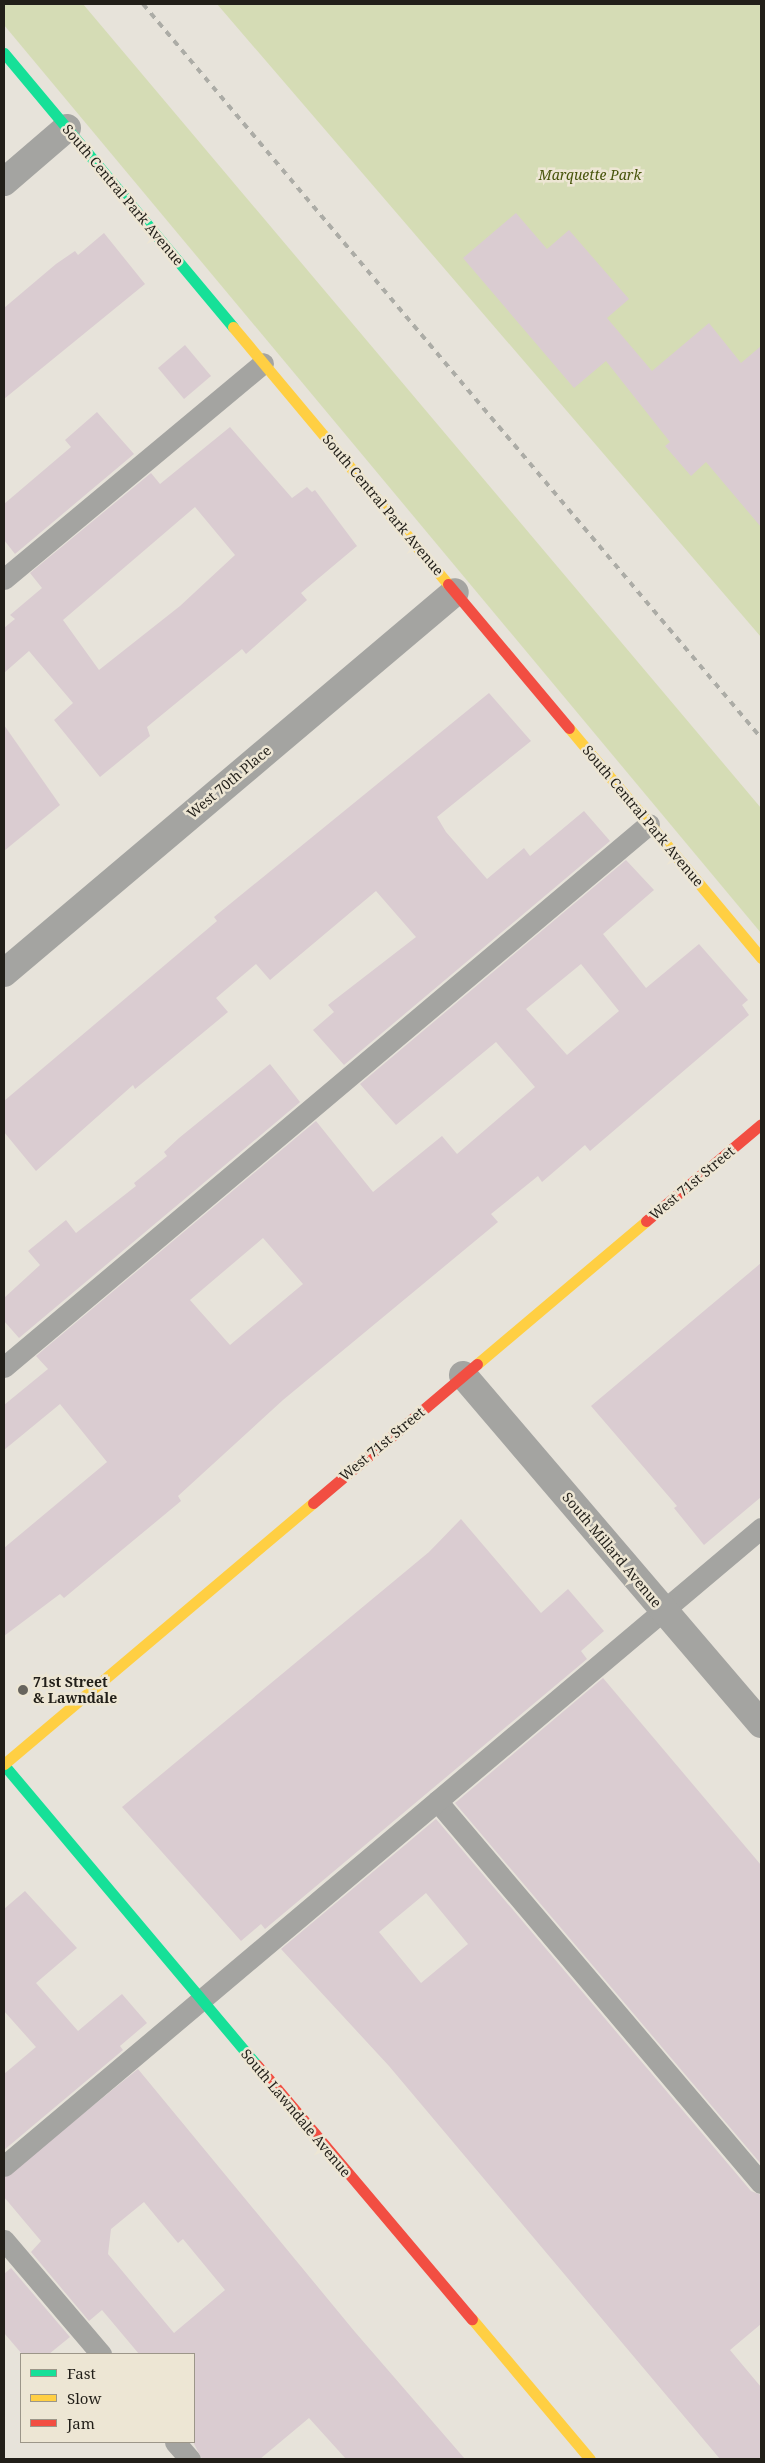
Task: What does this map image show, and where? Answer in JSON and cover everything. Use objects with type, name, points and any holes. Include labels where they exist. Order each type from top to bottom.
[{"type":"street","name":"South Central Park Avenue","points":[[4,53],[761,958]]},
{"type":"street","points":[[4,182],[67,128]]},
{"type":"street","name":"West 70th Place","points":[[4,973],[455,592]]},
{"type":"street","name":"West 71st Street","points":[[4,1764],[761,1124]]},
{"type":"street","name":"South Millard Avenue","points":[[463,1375],[761,1724]]},
{"type":"street","name":"South Lawndale Avenue","points":[[4,1764],[201,2000],[590,2459]]},
{"type":"lane","points":[[4,579],[263,363]]},
{"type":"lane","points":[[4,1367],[649,824]]},
{"type":"lane","points":[[4,2166],[761,1528]]},
{"type":"lane","points":[[437,1801],[761,2184]]},
{"type":"lane","points":[[4,2240],[99,2353]]},
{"type":"lane","points":[[176,2443],[190,2459]]},
{"type":"green space","points":[[4,4],[83,4],[761,808],[761,933],[4,25]]},
{"type":"green space","name":"Marquette Park","points":[[217,4],[761,4],[761,637]]},
{"type":"building","points":[[516,213],[547,249],[569,230],[629,299],[607,318],[652,371],[709,323],[741,363],[761,346],[761,527],[706,462],[691,476],[665,446],[670,442],[606,361],[574,388],[463,258]]},
{"type":"building","points":[[104,233],[145,284],[4,399],[4,308],[56,264],[75,251],[78,255]]},
{"type":"building","points":[[185,345],[211,376],[184,399],[158,368]]},
{"type":"building","points":[[97,412],[134,454],[15,554],[4,540],[4,504],[71,447],[65,440]]},
{"type":"building","points":[[230,427],[292,498],[307,487],[312,492],[315,490],[357,546],[301,593],[307,600],[246,654],[242,649],[147,727],[150,736],[100,777],[54,720],[73,703],[29,651],[4,673],[4,628],[15,619],[10,615],[42,588],[30,573],[151,473],[160,484]],"holes":[[[195,507],[235,555],[180,606],[99,670],[63,620]]]},
{"type":"building","points":[[489,693],[531,741],[437,817],[446,832],[487,879],[524,848],[530,856],[584,811],[610,841],[344,1065],[313,1030],[334,1012],[328,1005],[416,937],[376,891],[270,980],[256,964],[216,998],[228,1012],[135,1089],[133,1085],[36,1171],[4,1132],[4,1101],[217,921],[214,917]]},
{"type":"building","points":[[4,725],[60,805],[4,851]]},
{"type":"building","points":[[626,860],[654,890],[603,934],[646,988],[699,944],[748,1000],[742,1005],[749,1015],[590,1151],[585,1145],[542,1182],[538,1176],[491,1214],[498,1222],[283,1400],[178,1496],[181,1501],[64,1598],[60,1594],[4,1636],[4,1548],[107,1462],[60,1404],[4,1450],[4,1405],[48,1369],[36,1356],[316,1121],[373,1192],[442,1136],[457,1154],[535,1087],[496,1042],[396,1125],[360,1084]],"holes":[[[581,964],[619,1011],[567,1055],[526,1009]],[[263,1238],[303,1284],[230,1345],[190,1300]]]},
{"type":"building","points":[[270,1064],[300,1102],[19,1338],[4,1321],[4,1298],[40,1265],[28,1251],[66,1220],[76,1233],[136,1186],[134,1183],[167,1156],[164,1152],[179,1138]]},
{"type":"building","points":[[761,1263],[761,1497],[704,1545],[674,1508],[677,1506],[591,1406]]},
{"type":"building","points":[[461,1519],[541,1613],[568,1589],[604,1631],[581,1651],[587,1659],[265,1929],[261,1924],[241,1941],[122,1807],[429,1552]]},
{"type":"building","points":[[603,1678],[761,1865],[761,2164],[455,1803]]},
{"type":"building","points":[[436,1819],[751,2191],[761,2195],[761,2324],[730,2350],[761,2387],[761,2459],[720,2459],[389,2066],[281,1949]],"holes":[[[426,1893],[468,1944],[421,1983],[379,1932]]]},
{"type":"building","points":[[25,1891],[77,1948],[36,1983],[78,2031],[122,1994],[147,2023],[120,2046],[123,2050],[4,2150],[4,2074],[36,2047],[4,2011],[4,1909]]},
{"type":"building","points":[[138,2069],[355,2332],[465,2459],[346,2459],[309,2418],[260,2459],[202,2459],[194,2444],[195,2353],[138,2353],[102,2310],[89,2321],[31,2252],[41,2241],[4,2197],[4,2178]],"holes":[[[144,2202],[178,2243],[183,2239],[225,2290],[174,2333],[108,2254],[111,2229]]]},
{"type":"building","points":[[11,2268],[70,2337],[50,2353],[21,2353],[4,2333],[4,2274]]},
{"type":"railway","points":[[143,4],[761,738]]},
{"type":"traffic: fast","points":[[4,53],[233,327]]},
{"type":"traffic: fast","points":[[4,1765],[257,2065]]},
{"type":"traffic: slow","points":[[233,327],[448,584]]},
{"type":"traffic: slow","points":[[569,728],[761,958]]},
{"type":"traffic: slow","points":[[477,1364],[646,1221]]},
{"type":"traffic: slow","points":[[4,1764],[313,1503]]},
{"type":"traffic: slow","points":[[472,2319],[590,2459]]},
{"type":"traffic: jam","points":[[448,584],[569,728]]},
{"type":"traffic: jam","points":[[646,1221],[761,1124]]},
{"type":"traffic: jam","points":[[313,1503],[477,1364]]},
{"type":"traffic: jam","points":[[257,2065],[472,2319]]},
{"type":"place","name":"71st Street & Lawndale","points":[[23,1690]]}]
